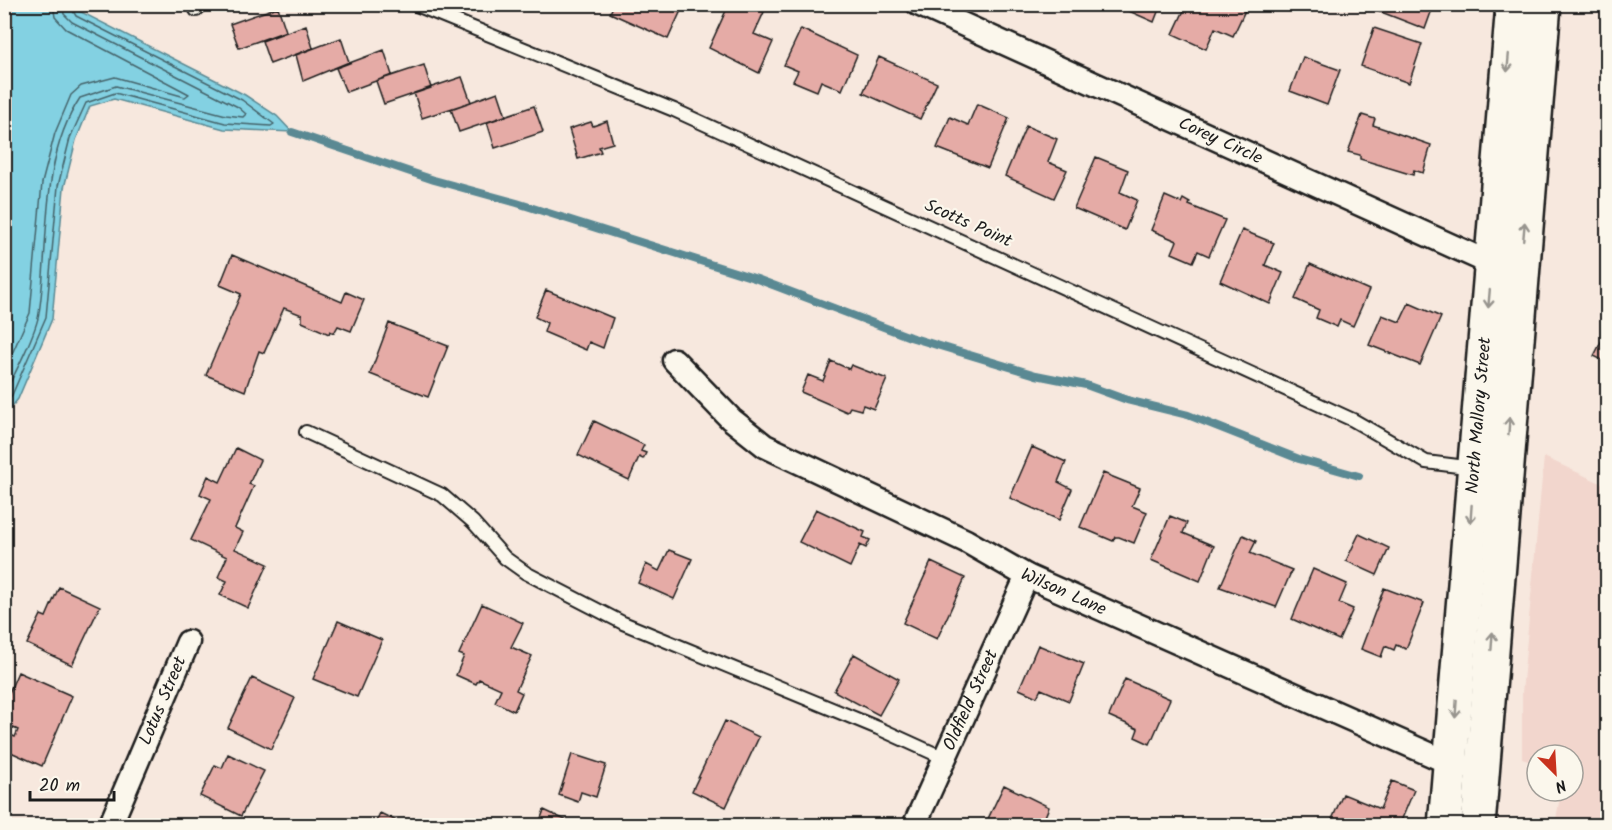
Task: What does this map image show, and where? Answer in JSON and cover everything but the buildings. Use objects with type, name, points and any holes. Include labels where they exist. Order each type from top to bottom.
[{"type":"main road","name":"North Mallory Street","points":[[1478,825],[1490,469],[1492,263],[1513,4]]},
{"type":"main road","name":"North Mallory Street","points":[[1445,825],[1451,763],[1490,469],[1520,278],[1544,4]]},
{"type":"street","name":"Corey Circle","points":[[918,4],[1492,263],[1520,278]]},
{"type":"street","name":"Wilson Lane","points":[[674,360],[731,419],[765,446],[966,541],[1027,576],[1481,778]]},
{"type":"street","name":"Oldfield Street","points":[[914,825],[1027,576]]},
{"type":"street","name":"Lotus Street","points":[[110,825],[188,642]]},
{"type":"lane","name":"Scotts Point","points":[[414,4],[674,110],[1353,420],[1420,459],[1436,465],[1490,469]]},
{"type":"lane","points":[[306,432],[441,495],[473,522],[505,558],[526,573],[614,618],[878,728],[944,758]]},
{"type":"shaded area","points":[[1544,457],[1607,486],[1607,825],[1555,825],[1559,803],[1585,803],[1585,743],[1525,743],[1525,760],[1522,759],[1522,693]]},
{"type":"water","points":[[5,4],[73,5],[79,11],[245,95],[277,116],[292,132],[224,129],[114,99],[90,106],[76,140],[64,188],[52,319],[18,399],[5,415]]},
{"type":"waterway","points":[[292,132],[434,180],[517,203],[757,279],[910,337],[1036,375],[1086,385],[1127,400],[1188,415],[1299,459],[1359,476]]}]
